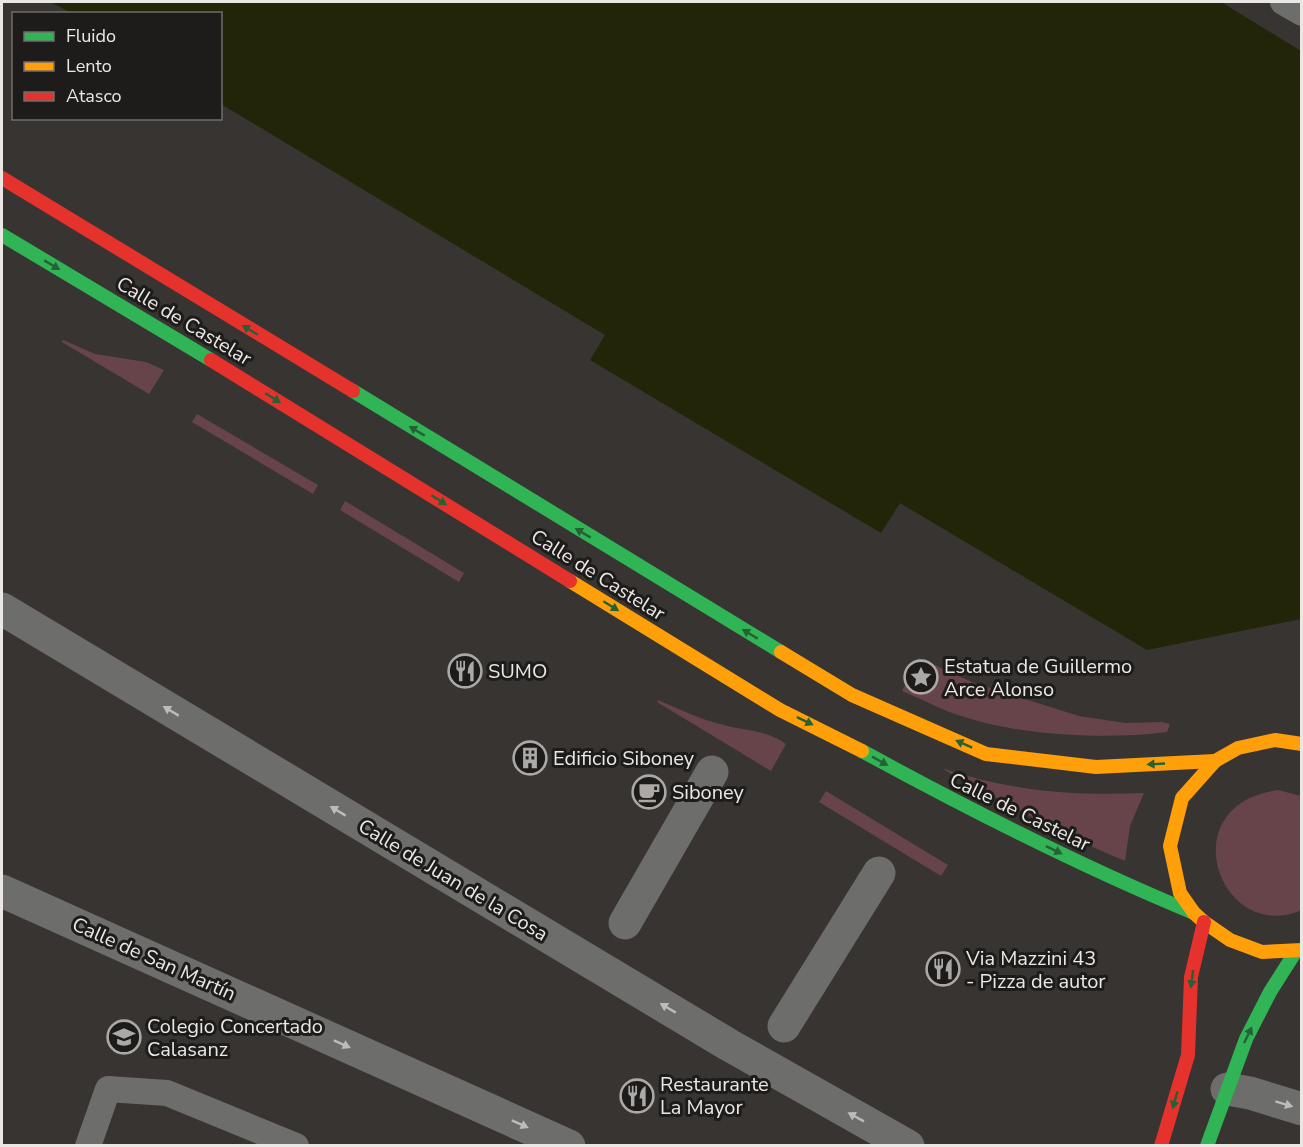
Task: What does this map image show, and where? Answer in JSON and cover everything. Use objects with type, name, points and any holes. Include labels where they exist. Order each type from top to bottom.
[{"type":"main road","name":"Calle de Castelar","points":[[2,178],[852,695],[986,754],[1096,767],[1215,761]]},
{"type":"main road","name":"Calle de Castelar","points":[[2,235],[180,341],[780,710],[829,733],[949,799],[1130,887],[1199,917]]},
{"type":"main road","points":[[1299,951],[1262,952],[1230,940],[1199,917],[1180,893],[1170,846],[1182,798],[1215,761],[1238,748],[1302,732]]},
{"type":"main road","points":[[1275,740],[1302,744]]},
{"type":"main road","points":[[1161,1146],[1188,1055],[1191,977],[1199,917]]},
{"type":"main road","points":[[1207,1146],[1246,1039],[1270,992],[1299,951]]},
{"type":"street","name":"Calle de Juan de la Cosa","points":[[2,609],[729,1045],[908,1146]]},
{"type":"street","points":[[625,922],[712,772]]},
{"type":"street","points":[[784,1026],[879,873]]},
{"type":"street","name":"Calle de San Martín","points":[[2,891],[569,1146]]},
{"type":"street","points":[[1227,1089],[1250,1093],[1302,1109]]},
{"type":"lane","points":[[1283,2],[1302,13]]},
{"type":"lane","points":[[88,1146],[108,1089],[167,1093],[296,1146]]},
{"type":"shaded area","points":[[51,2],[1221,2],[1301,51],[1301,619],[1147,650],[900,503],[881,533],[590,360],[605,335],[222,105],[222,12],[69,12]]},
{"type":"shaded area","points":[[63,340],[95,354],[146,362],[164,370],[149,394],[62,342]]},
{"type":"shaded area","points":[[197,414],[318,485],[313,494],[192,422]]},
{"type":"shaded area","points":[[345,501],[464,573],[459,582],[340,510]]},
{"type":"shaded area","points":[[919,658],[974,683],[1079,716],[1125,723],[1162,722],[1170,724],[1167,732],[1090,736],[1036,732],[985,723],[954,714],[902,691]]},
{"type":"shaded area","points":[[658,700],[707,720],[764,733],[786,744],[771,771],[657,702]]},
{"type":"shaded area","points":[[942,768],[1017,787],[1092,794],[1144,793],[1130,826],[1125,861],[1055,831],[1008,803],[970,786]]},
{"type":"shaded area","points":[[1278,790],[1301,796],[1302,910],[1273,916],[1248,909],[1230,892],[1218,869],[1216,844],[1224,820],[1244,801]]},
{"type":"shaded area","points":[[826,791],[948,865],[941,876],[819,802]]},
{"type":"traffic: fast","points":[[2,235],[211,360]]},
{"type":"traffic: fast","points":[[353,391],[781,652]]},
{"type":"traffic: fast","points":[[862,751],[1026,836],[1194,913]]},
{"type":"traffic: fast","points":[[1207,1146],[1246,1039],[1270,992],[1296,951]]},
{"type":"traffic: slow","points":[[570,581],[780,710],[862,751]]},
{"type":"traffic: slow","points":[[781,652],[852,695],[986,754],[1096,767],[1215,761]]},
{"type":"traffic: slow","points":[[1302,744],[1275,740],[1238,748],[1215,761],[1182,798],[1170,846],[1180,893],[1194,913],[1204,922],[1230,940],[1262,952],[1302,950]]},
{"type":"traffic: jam","points":[[2,178],[353,391]]},
{"type":"traffic: jam","points":[[211,360],[570,581]]},
{"type":"traffic: jam","points":[[1161,1146],[1188,1055],[1191,977],[1204,922]]},
{"type":"place","name":"SUMO","points":[[465,671]]},
{"type":"place","name":"Estatua de Guillermo Arce Alonso","points":[[921,677]]},
{"type":"place","name":"Edificio Siboney","points":[[530,758]]},
{"type":"place","name":"Siboney","points":[[649,792]]},
{"type":"place","name":"Via Mazzini 43 - Pizza de autor","points":[[943,969]]},
{"type":"place","name":"Colegio Concertado Calasanz","points":[[124,1037]]},
{"type":"place","name":"Restaurante La Mayor","points":[[637,1096]]}]
